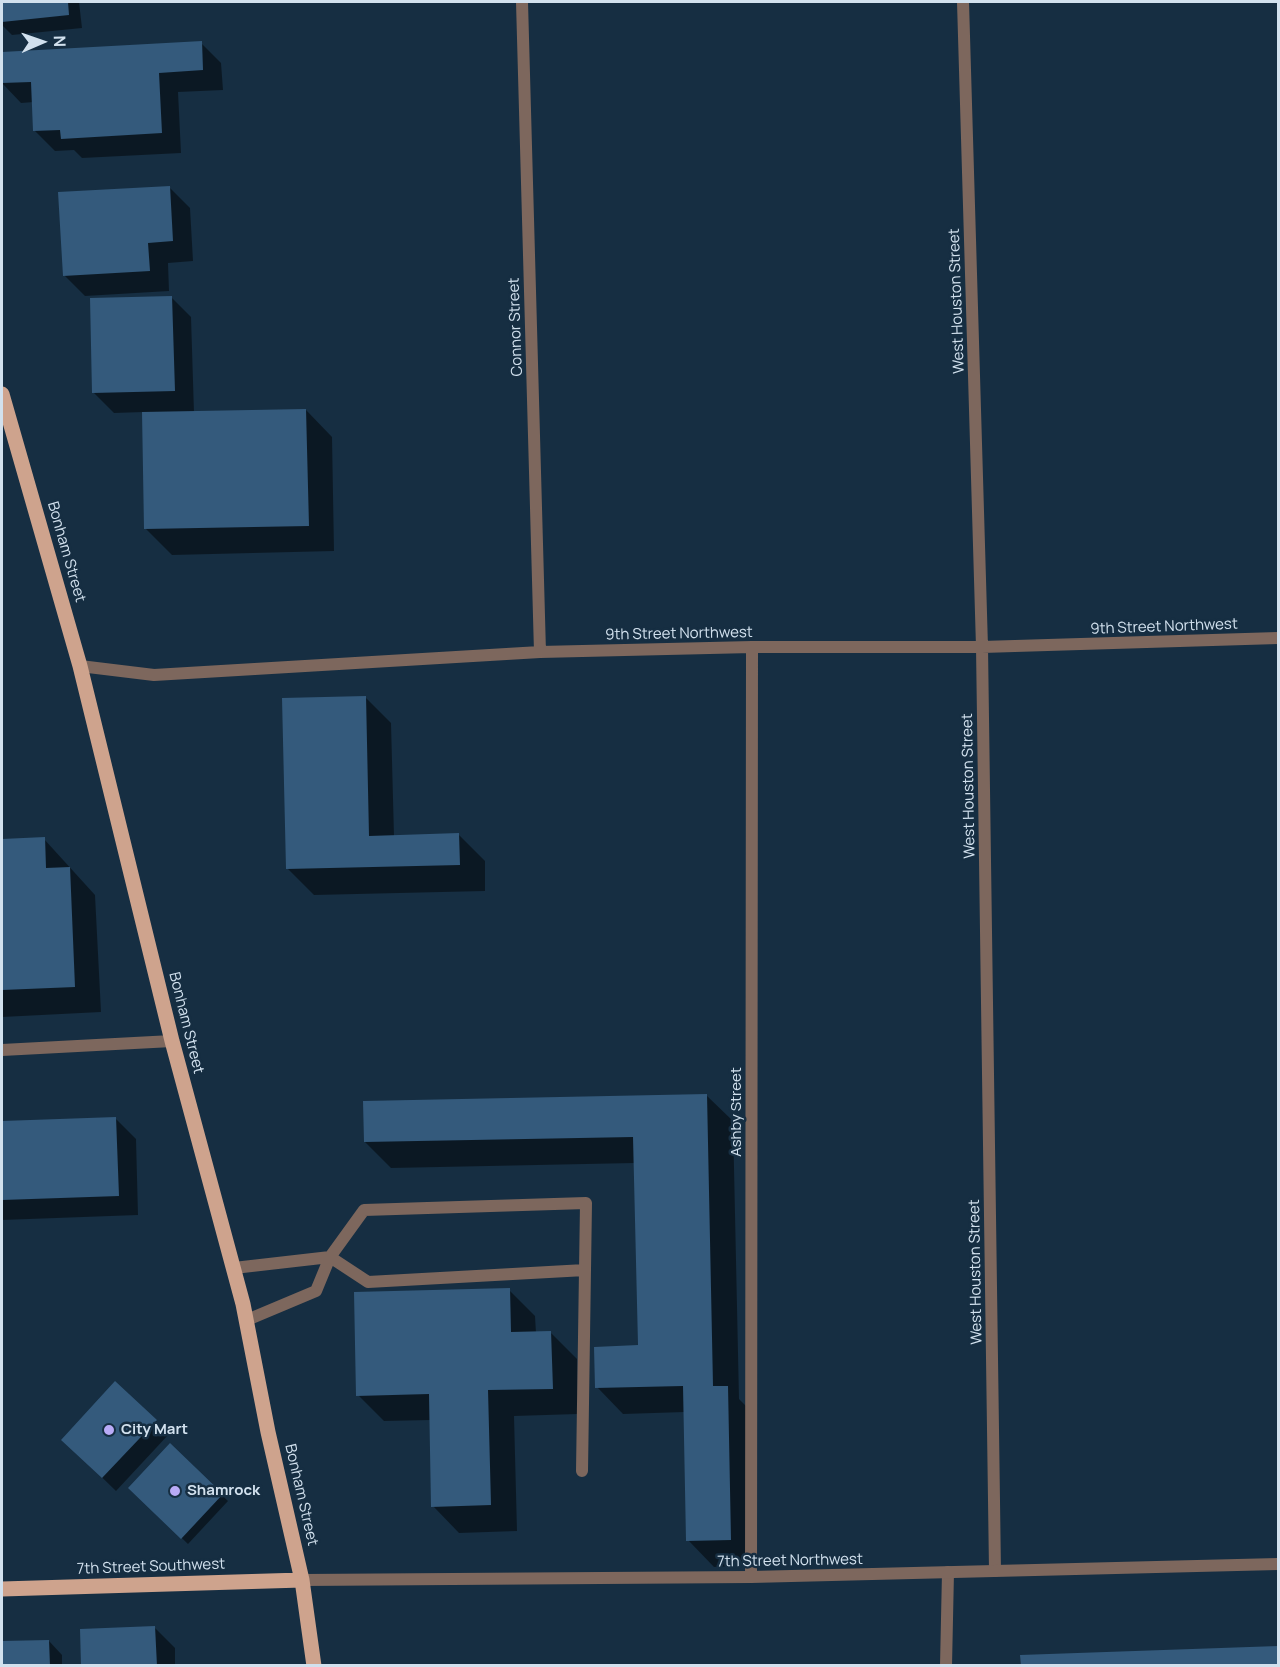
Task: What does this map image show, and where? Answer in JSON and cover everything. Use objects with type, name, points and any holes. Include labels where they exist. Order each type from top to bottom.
[{"type":"main road","name":"Bonham Street","points":[[2,394],[80,666],[172,1041],[247,1320],[268,1432],[302,1580],[314,1665]]},
{"type":"main road","name":"7th Street Southwest","points":[[2,1589],[302,1580]]},
{"type":"street","name":"Connor Street","points":[[522,2],[540,652]]},
{"type":"street","name":"West Houston Street","points":[[963,2],[982,647],[995,1571]]},
{"type":"street","name":"9th Street Northwest","points":[[80,666],[154,675],[540,652],[752,647],[982,647],[1278,638]]},
{"type":"street","name":"Ashby Street","points":[[751,1577],[752,647]]},
{"type":"street","points":[[2,1050],[172,1041]]},
{"type":"street","points":[[247,1320],[316,1291],[330,1257],[364,1210],[586,1203],[582,1471]]},
{"type":"street","points":[[234,1268],[330,1257],[368,1282],[585,1270]]},
{"type":"street","name":"7th Street Northwest","points":[[302,1580],[751,1577],[1278,1564]]},
{"type":"street","points":[[946,1665],[948,1572]]},
{"type":"building","points":[[2,2],[68,2],[69,15],[2,22]]},
{"type":"building","points":[[202,41],[203,70],[159,73],[162,133],[61,139],[60,130],[33,131],[31,82],[2,83],[2,52]]},
{"type":"building","points":[[170,186],[173,241],[148,243],[150,271],[63,276],[58,192]]},
{"type":"building","points":[[172,296],[175,391],[92,393],[90,298]]},
{"type":"building","points":[[306,409],[309,526],[144,529],[142,412]]},
{"type":"building","points":[[366,696],[369,836],[459,833],[460,865],[286,869],[282,698]]},
{"type":"building","points":[[45,837],[46,868],[70,867],[75,987],[2,990],[2,839]]},
{"type":"building","points":[[707,1094],[713,1386],[728,1386],[731,1540],[686,1541],[683,1386],[595,1388],[594,1347],[638,1345],[633,1137],[364,1142],[363,1101]]},
{"type":"building","points":[[116,1117],[119,1196],[2,1200],[2,1121]]},
{"type":"building","points":[[510,1288],[511,1332],[551,1331],[553,1389],[488,1390],[491,1505],[431,1507],[429,1394],[356,1396],[354,1292]]},
{"type":"building","name":"City Mart","points":[[115,1381],[157,1420],[102,1478],[61,1440]]},
{"type":"building","name":"Shamrock","points":[[170,1443],[223,1494],[181,1539],[128,1488]]},
{"type":"building","points":[[155,1626],[157,1666],[81,1666],[80,1629]]},
{"type":"building","points":[[49,1640],[50,1666],[2,1666],[2,1641]]},
{"type":"building","points":[[1278,1646],[1278,1666],[1021,1666],[1020,1655]]},
{"type":"place","name":"City Mart","points":[[109,1430]]},
{"type":"place","name":"Shamrock","points":[[175,1491]]}]
